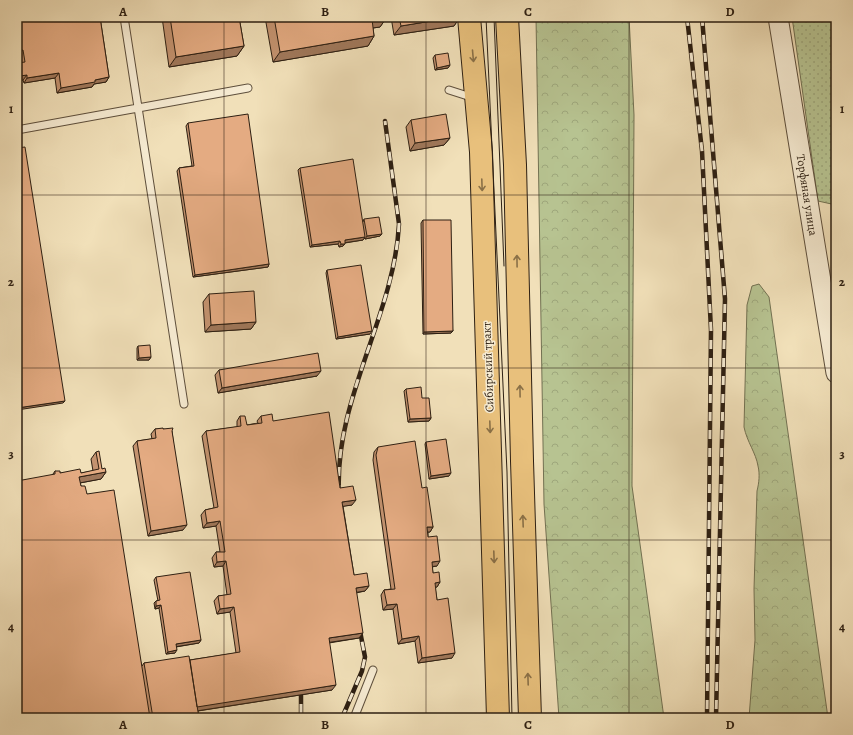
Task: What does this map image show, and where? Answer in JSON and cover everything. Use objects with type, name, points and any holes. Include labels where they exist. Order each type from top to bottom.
[{"type":"main road","name":"Сибирский тракт","points":[[469,17],[481,160],[498,718]]},
{"type":"main road","points":[[507,17],[515,165],[530,718]]},
{"type":"street","name":"Торфяная улица","points":[[778,17],[836,373]]},
{"type":"lane","points":[[124,17],[184,404]]},
{"type":"lane","points":[[17,130],[248,88]]},
{"type":"lane","points":[[449,90],[476,98]]},
{"type":"lane","points":[[354,718],[373,670]]},
{"type":"green space","points":[[536,17],[629,17],[634,115],[632,486],[664,718],[559,718],[544,504]]},
{"type":"green space","points":[[792,17],[836,17],[836,205],[818,201]]},
{"type":"green space","points":[[759,284],[769,297],[828,718],[749,718],[755,640],[754,589],[759,469],[744,427],[747,305],[752,286]]},
{"type":"building","points":[[18,17],[100,17],[109,77],[95,80],[95,82],[61,88],[59,73],[27,78],[27,75],[20,76],[18,63],[25,62],[23,50],[17,51],[17,39],[21,38]]},
{"type":"building","points":[[170,17],[239,17],[244,46],[176,57]]},
{"type":"building","points":[[274,17],[387,17],[372,19],[374,36],[280,52]]},
{"type":"building","points":[[399,17],[456,17],[401,26]]},
{"type":"building","points":[[448,53],[450,65],[437,68],[435,55]]},
{"type":"building","points":[[248,114],[269,264],[195,275],[179,168],[194,166],[188,123]]},
{"type":"building","points":[[446,114],[450,138],[415,143],[411,120]]},
{"type":"building","points":[[25,147],[65,401],[17,408],[17,148]]},
{"type":"building","points":[[353,159],[365,237],[345,240],[345,244],[341,244],[340,241],[312,245],[300,168]]},
{"type":"building","points":[[379,217],[382,234],[367,236],[364,219]]},
{"type":"building","points":[[423,220],[451,220],[453,331],[424,332]]},
{"type":"building","points":[[361,265],[372,331],[338,337],[327,270]]},
{"type":"building","points":[[254,291],[256,322],[211,325],[209,294]]},
{"type":"building","points":[[150,345],[151,357],[139,358],[138,346]]},
{"type":"building","points":[[318,353],[321,371],[222,388],[219,370]]},
{"type":"building","points":[[421,387],[422,398],[429,398],[431,418],[410,419],[406,389]]},
{"type":"building","points":[[329,412],[340,488],[353,486],[356,500],[342,502],[354,575],[367,573],[369,586],[356,588],[363,633],[329,638],[336,685],[197,707],[190,660],[240,652],[234,607],[220,609],[218,596],[231,594],[226,561],[217,562],[216,552],[225,552],[220,521],[207,523],[205,510],[218,507],[206,431],[241,426],[240,416],[245,416],[247,425],[262,423],[261,416],[272,414],[273,421]]},
{"type":"building","points":[[173,428],[172,431],[187,525],[151,531],[137,441],[156,438],[155,429]]},
{"type":"building","points":[[446,439],[451,473],[431,476],[426,442]]},
{"type":"building","points":[[415,441],[422,488],[427,487],[433,527],[427,527],[428,537],[437,536],[440,561],[432,562],[433,573],[439,572],[440,582],[435,583],[437,600],[448,598],[455,653],[422,658],[419,636],[402,639],[397,604],[387,605],[384,590],[395,589],[376,455],[378,447]]},
{"type":"building","points":[[99,451],[102,469],[105,468],[106,472],[79,477],[81,486],[85,486],[87,494],[114,490],[150,718],[17,718],[17,481],[55,474],[55,471],[60,471],[60,473],[80,469],[81,473],[99,469],[96,452]]},
{"type":"building","points":[[190,572],[201,640],[176,644],[177,650],[168,652],[161,605],[156,606],[156,601],[160,600],[156,577]]},
{"type":"building","points":[[189,656],[199,718],[153,718],[144,663]]},
{"type":"tram line","points":[[486,17],[507,472],[512,718]]},
{"type":"tram line","points":[[494,17],[504,266]]},
{"type":"railway","points":[[687,17],[702,151],[711,330],[707,718]]},
{"type":"railway","points":[[702,17],[725,299],[716,718]]},
{"type":"railway","points":[[339,494],[340,459],[346,424],[354,391],[387,292],[395,258],[399,224],[385,121]]},
{"type":"railway","points":[[342,718],[362,671],[365,657],[359,626]]},
{"type":"railway","points":[[301,686],[301,718]]}]
